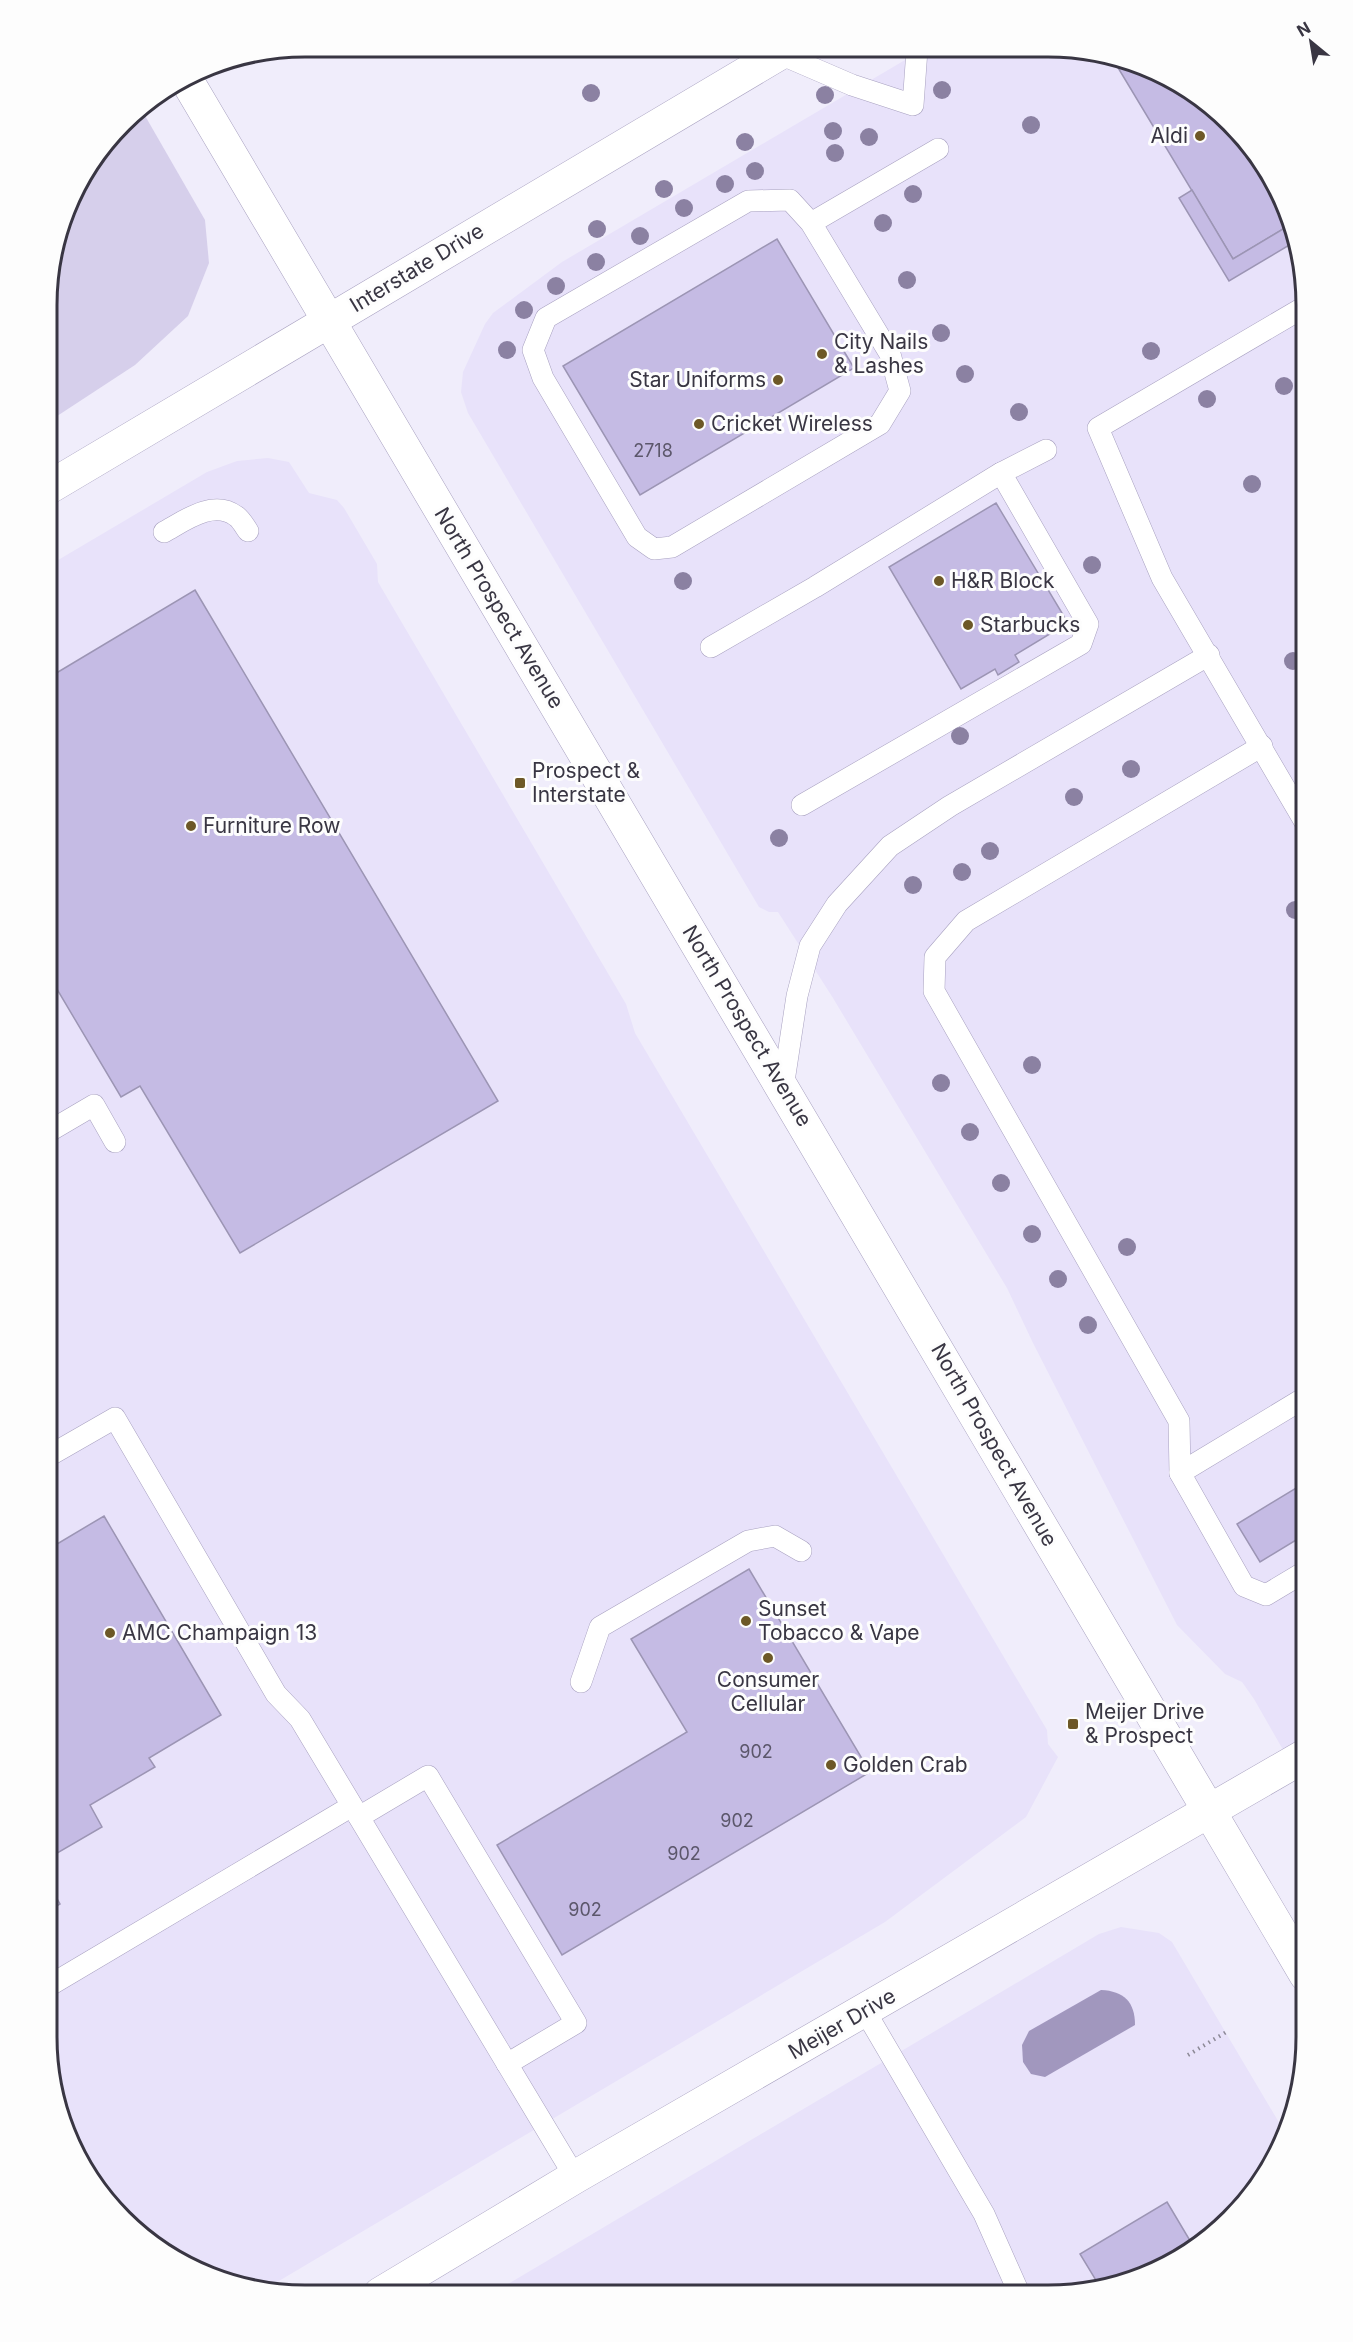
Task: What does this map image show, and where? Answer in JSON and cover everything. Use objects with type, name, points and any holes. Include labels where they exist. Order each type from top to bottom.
[{"type":"main road","name":"Interstate Drive","points":[[57,483],[775,57]]},
{"type":"main road","name":"North Prospect Avenue","points":[[190,86],[1296,1958]]},
{"type":"main road","name":"Meijer Drive","points":[[395,2285],[575,2176],[1296,1761]]},
{"type":"lane","points":[[793,57],[852,85],[913,105],[916,57]]},
{"type":"lane","points":[[811,223],[938,149]]},
{"type":"lane","points":[[790,200],[811,223],[890,354],[900,391],[880,424],[672,547],[654,549],[637,537],[543,378],[533,350],[546,318],[748,201],[790,200]]},
{"type":"lane","points":[[1296,312],[1098,428],[1162,578],[1296,806]]},
{"type":"lane","points":[[711,647],[815,587],[1001,473],[1046,450]]},
{"type":"lane","points":[[802,805],[1082,644],[1088,624],[1001,473]]},
{"type":"lane","points":[[164,532],[200,512],[220,510],[236,516],[248,531]]},
{"type":"lane","points":[[783,1088],[797,996],[810,946],[837,904],[890,846],[950,806],[1209,655]]},
{"type":"lane","points":[[1262,746],[966,921],[935,957],[934,991],[1179,1421],[1180,1473],[1244,1586],[1266,1595],[1296,1577]]},
{"type":"lane","points":[[57,1127],[94,1105],[115,1142]]},
{"type":"lane","points":[[1180,1473],[1296,1403]]},
{"type":"lane","points":[[57,1451],[115,1418],[276,1694],[300,1719],[575,2176]]},
{"type":"lane","points":[[581,1682],[600,1627],[748,1541],[775,1536],[801,1551]]},
{"type":"lane","points":[[57,1982],[356,1811],[428,1776],[576,2023],[507,2064]]},
{"type":"lane","points":[[865,2011],[984,2214],[1016,2285]]},
{"type":"path","points":[[1188,2055],[1228,2031]]},
{"type":"shaded area","points":[[910,57],[1048,57],[1081,59],[1128,70],[1172,90],[1212,118],[1245,154],[1270,195],[1288,241],[1294,272],[1296,305],[1296,1772],[1242,1682],[1225,1674],[1177,1625],[1007,1288],[833,998],[778,912],[769,912],[759,907],[468,413],[461,392],[463,372],[485,324],[493,313],[562,262]]},
{"type":"shaded area","points":[[145,115],[205,220],[209,263],[188,316],[135,365],[57,416],[57,305],[59,272],[65,241],[90,181],[118,141]]},
{"type":"shaded area","points":[[268,458],[289,462],[309,493],[337,500],[344,508],[377,564],[378,582],[626,1004],[635,1033],[1047,1730],[1048,1744],[1058,1757],[1026,1817],[885,1922],[275,2283],[225,2272],[181,2252],[141,2224],[118,2201],[90,2161],[70,2117],[59,2070],[57,2037],[57,561],[207,472],[237,461]]},
{"type":"shaded area","points":[[1121,1927],[1159,1933],[1172,1942],[1280,2124],[1263,2161],[1235,2201],[1212,2224],[1172,2252],[1112,2277],[1081,2283],[1048,2285],[506,2285],[1099,1934]]},
{"type":"shaded area","points":[[1101,1990],[1122,1995],[1127,1999],[1133,2010],[1135,2025],[1045,2077],[1031,2074],[1023,2062],[1022,2045],[1029,2031]]},
{"type":"building","name":"Aldi","points":[[1117,67],[1172,90],[1212,118],[1235,141],[1263,181],[1284,228],[1233,259]]},
{"type":"building","points":[[1192,190],[1233,259],[1284,228],[1289,245],[1229,281],[1179,198]]},
{"type":"building","points":[[777,239],[854,368],[640,495],[563,366]]},
{"type":"building","points":[[996,503],[1068,623],[1015,655],[1019,662],[998,675],[995,669],[961,689],[889,567]]},
{"type":"building","name":"Furniture Row","points":[[195,590],[498,1101],[240,1253],[140,1086],[121,1097],[57,989],[57,673]]},
{"type":"building","points":[[1296,1488],[1296,1540],[1260,1562],[1237,1524]]},
{"type":"building","name":"AMC Champaign 13","points":[[104,1516],[221,1715],[149,1758],[155,1767],[90,1805],[102,1827],[57,1853],[57,1544]]},
{"type":"building","points":[[749,1569],[870,1772],[562,1955],[497,1845],[687,1732],[631,1639]]},
{"type":"building","points":[[1167,2202],[1190,2240],[1143,2266],[1096,2280],[1080,2254]]},
{"type":"place","name":"Aldi","points":[[1200,136]]},
{"type":"place","name":"City Nails & Lashes","points":[[822,354]]},
{"type":"place","name":"Star Uniforms","points":[[778,380]]},
{"type":"place","name":"Cricket Wireless","points":[[699,424]]},
{"type":"place","name":"H&R Block","points":[[939,581]]},
{"type":"place","name":"Starbucks","points":[[968,625]]},
{"type":"place","name":"Prospect & Interstate","points":[[520,783]]},
{"type":"place","name":"Furniture Row","points":[[191,826]]},
{"type":"place","name":"Sunset Tobacco & Vape","points":[[746,1621]]},
{"type":"place","name":"AMC Champaign 13","points":[[110,1633]]},
{"type":"place","name":"Consumer Cellular","points":[[768,1658]]},
{"type":"place","name":"Meijer Drive & Prospect","points":[[1073,1724]]},
{"type":"place","name":"Golden Crab","points":[[831,1765]]}]
